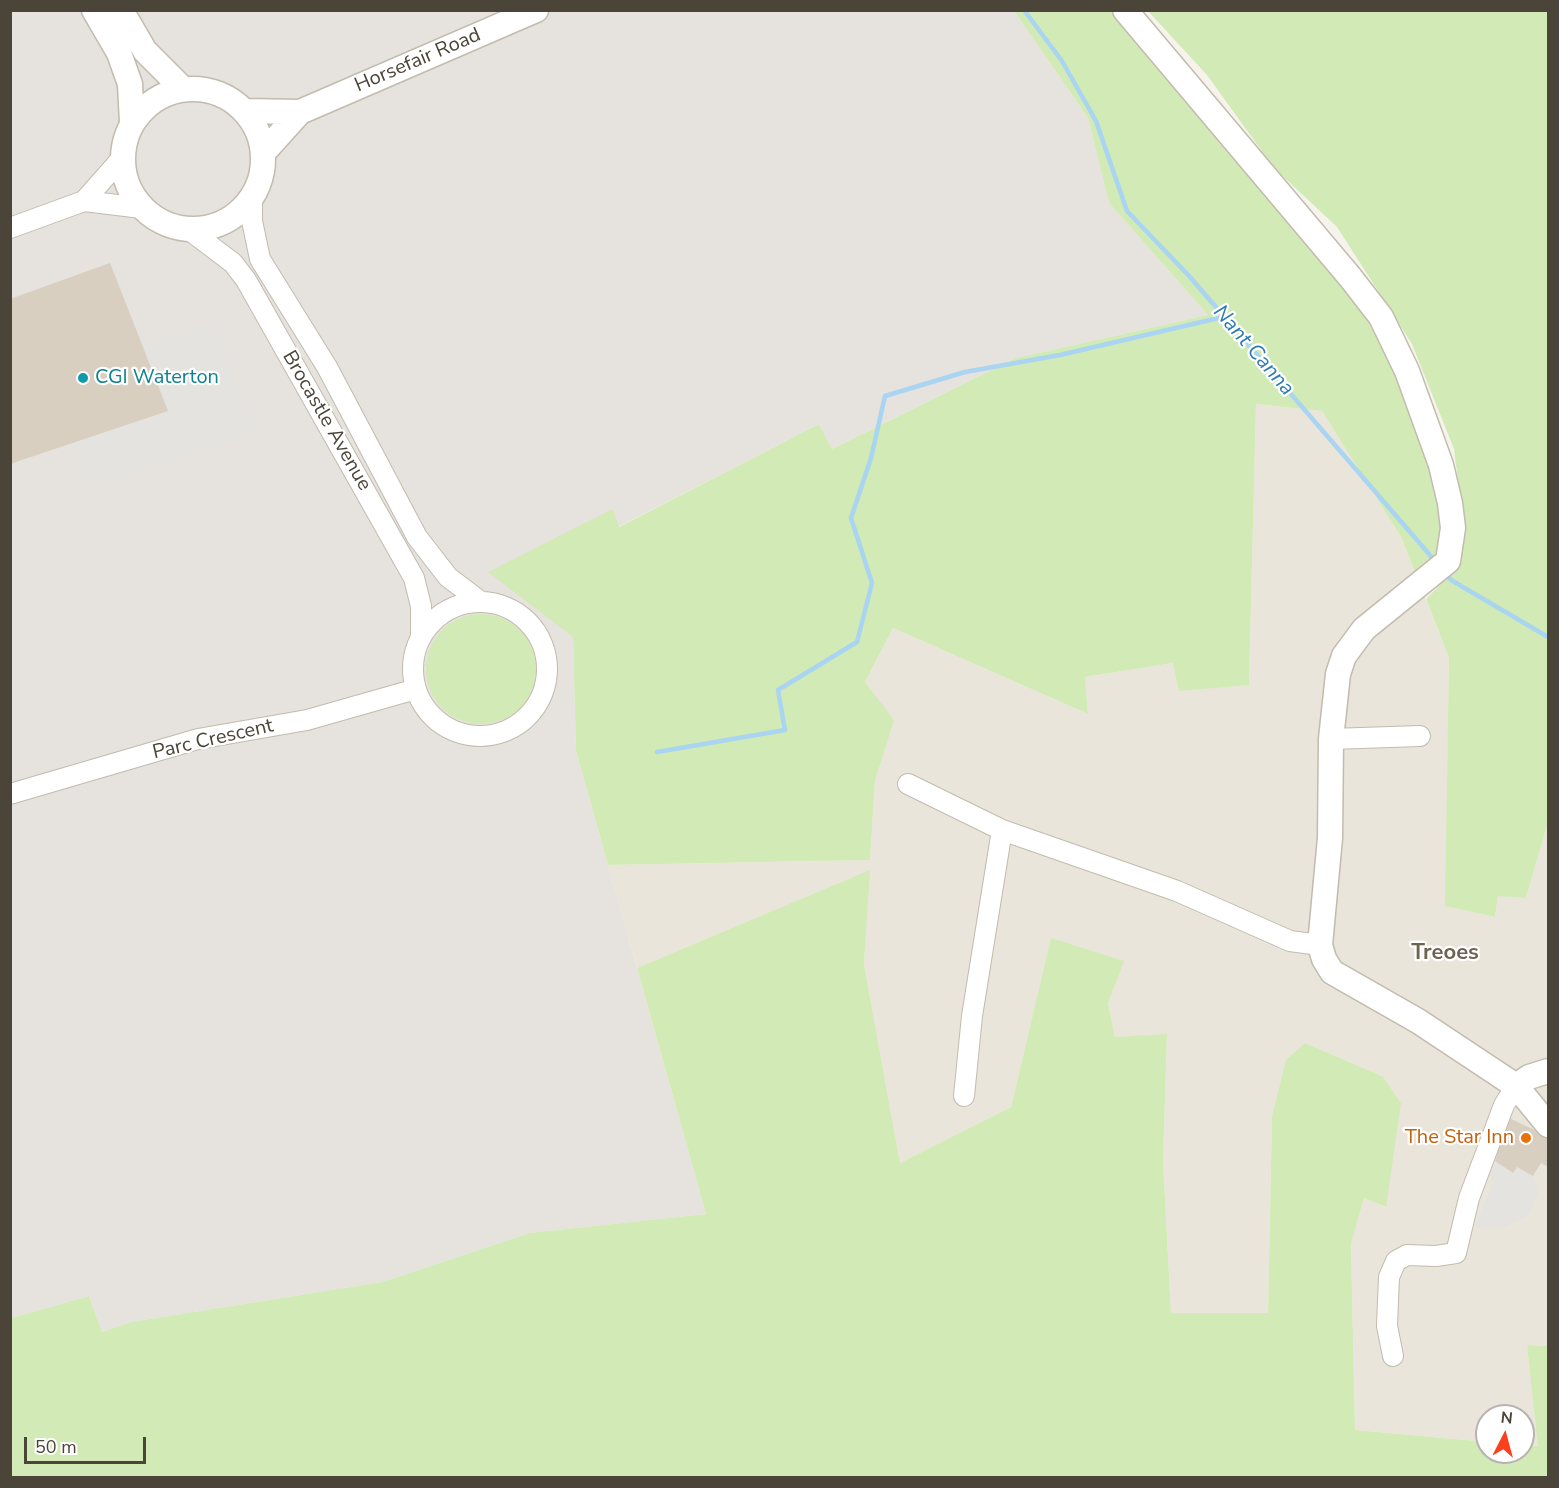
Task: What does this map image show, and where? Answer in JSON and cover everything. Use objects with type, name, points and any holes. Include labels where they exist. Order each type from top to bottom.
[{"type":"street","points":[[94,10],[119,53],[130,84],[132,123]]},
{"type":"street","points":[[120,10],[145,51],[183,89]]},
{"type":"street","name":"Horsefair Road","points":[[244,111],[300,112],[536,10]]},
{"type":"street","points":[[1125,10],[1381,317],[1407,371],[1442,465],[1453,528],[1442,568],[1364,629],[1348,649],[1338,674],[1331,738],[1330,838],[1320,945],[1324,959],[1332,972],[1418,1021],[1516,1086],[1548,1125]]},
{"type":"street","points":[[200,88],[216,92],[232,100],[244,111],[257,130],[263,153],[261,176],[252,198],[239,212],[224,222],[207,228],[188,229],[163,222],[142,208],[131,193],[124,176],[122,158],[124,140],[132,123],[145,107],[162,95],[183,89],[200,88]]},
{"type":"street","name":"Horsefair Road","points":[[263,153],[300,112]]},
{"type":"street","points":[[84,201],[122,158]]},
{"type":"street","name":"Brocastle Avenue","points":[[252,198],[253,229],[260,259],[327,367],[417,537],[448,577],[481,602]]},
{"type":"street","points":[[10,228],[84,201],[142,208]]},
{"type":"street","name":"Brocastle Avenue","points":[[188,229],[233,263],[246,280],[414,578],[422,606],[421,636]]},
{"type":"street","points":[[481,602],[499,604],[516,612],[530,623],[540,638],[546,655],[548,673],[544,691],[536,707],[523,721],[507,730],[489,735],[471,735],[453,730],[437,720],[424,706],[416,689],[413,671],[415,653],[421,636],[432,622],[446,611],[463,604],[481,602]]},
{"type":"street","name":"Parc Crescent","points":[[10,794],[198,739],[307,720],[416,689]]},
{"type":"street","points":[[1331,738],[1420,736]]},
{"type":"street","points":[[908,784],[1002,830],[1177,891],[1290,941],[1320,945]]},
{"type":"street","points":[[964,1096],[972,1016],[1002,830]]},
{"type":"street","points":[[1393,1356],[1387,1326],[1389,1277],[1396,1261],[1407,1255],[1436,1256],[1456,1253],[1469,1198],[1504,1105],[1516,1086],[1529,1077],[1548,1071]]},
{"type":"shaded area","points":[[11,11],[1014,11],[1088,118],[1109,203],[1208,315],[1016,358],[832,449],[819,424],[618,527],[613,509],[573,637],[576,751],[706,1214],[529,1233],[382,1282],[131,1322],[102,1332],[89,1296],[11,1318]]},
{"type":"shaded area","points":[[215,324],[253,431],[91,487],[71,443],[168,411],[143,346]]},
{"type":"shaded area","points":[[1256,404],[1322,411],[1401,537],[1449,658],[1446,906],[1495,917],[1498,895],[1526,898],[1548,822],[1548,1346],[1527,1345],[1534,1404],[1475,1404],[1475,1441],[1355,1430],[1351,1244],[1364,1198],[1386,1207],[1382,1076],[1305,1043],[1272,1117],[1268,1313],[1171,1313],[1163,1162],[1167,1035],[1115,1037],[1108,1003],[1123,961],[1051,939],[1011,1107],[900,1163],[864,964],[869,871],[637,968],[608,865],[870,860],[875,781],[893,721],[865,682],[893,628],[1088,714],[1085,677],[1173,663],[1249,685]]},
{"type":"shaded area","points":[[1484,1148],[1497,1156],[1495,1162],[1513,1172],[1517,1167],[1533,1176],[1539,1191],[1527,1217],[1502,1228],[1475,1227],[1494,1181],[1476,1166]]},
{"type":"shaded area","points":[[1535,1412],[1539,1446],[1535,1446]]},
{"type":"green space","points":[[1014,11],[1113,11],[1342,277],[1382,340],[1405,394],[1445,509],[1441,555],[1417,577],[1401,537],[1322,411],[1256,404],[1249,685],[1179,691],[1173,663],[1085,677],[1088,714],[893,628],[865,682],[894,720],[875,781],[870,860],[608,865],[576,751],[573,637],[488,572],[613,509],[619,527],[819,424],[832,449],[1016,358],[1208,315],[1109,203],[1088,118]]},
{"type":"green space","points":[[1148,11],[1548,11],[1548,822],[1526,898],[1498,896],[1495,917],[1445,906],[1449,658],[1426,599],[1455,570],[1463,541],[1464,526],[1454,449],[1412,344],[1337,227],[1274,168],[1207,75]]},
{"type":"green space","points":[[481,614],[502,618],[520,630],[532,648],[536,669],[532,690],[520,708],[502,720],[481,724],[460,720],[442,708],[430,690],[426,669],[430,648],[442,630],[460,618]]},
{"type":"green space","points":[[870,870],[864,964],[900,1163],[1011,1107],[1051,938],[1124,961],[1108,1003],[1115,1037],[1167,1034],[1163,1162],[1171,1313],[1268,1313],[1272,1117],[1286,1060],[1305,1043],[1382,1076],[1401,1103],[1386,1207],[1364,1198],[1351,1244],[1355,1430],[1475,1441],[1475,1464],[1535,1464],[1535,1446],[1538,1446],[1527,1345],[1548,1346],[1548,1477],[11,1477],[11,1318],[89,1296],[102,1332],[131,1322],[382,1282],[529,1233],[706,1214],[637,968]]},
{"type":"building","name":"CGI Waterton","points":[[110,263],[168,411],[10,464],[10,299]]},
{"type":"building","points":[[1505,1116],[1547,1136],[1548,1167],[1541,1163],[1533,1176],[1517,1167],[1513,1173],[1495,1161],[1497,1156],[1494,1154]]},
{"type":"waterway","name":"Nant Canna","points":[[1024,10],[1062,61],[1096,121],[1127,211],[1190,277],[1435,561]]},
{"type":"waterway","points":[[657,752],[785,730],[778,690],[857,642],[872,583],[851,518],[871,458],[885,396],[965,372],[1060,355],[1223,317]]},
{"type":"waterway","name":"Nant Canna","points":[[1444,572],[1451,580],[1548,637]]},
{"type":"place","name":"CGI Waterton","points":[[83,378]]},
{"type":"place","name":"The Star Inn","points":[[1526,1138]]},
{"type":"district","name":"Treoes","points":[[1445,954]]}]
